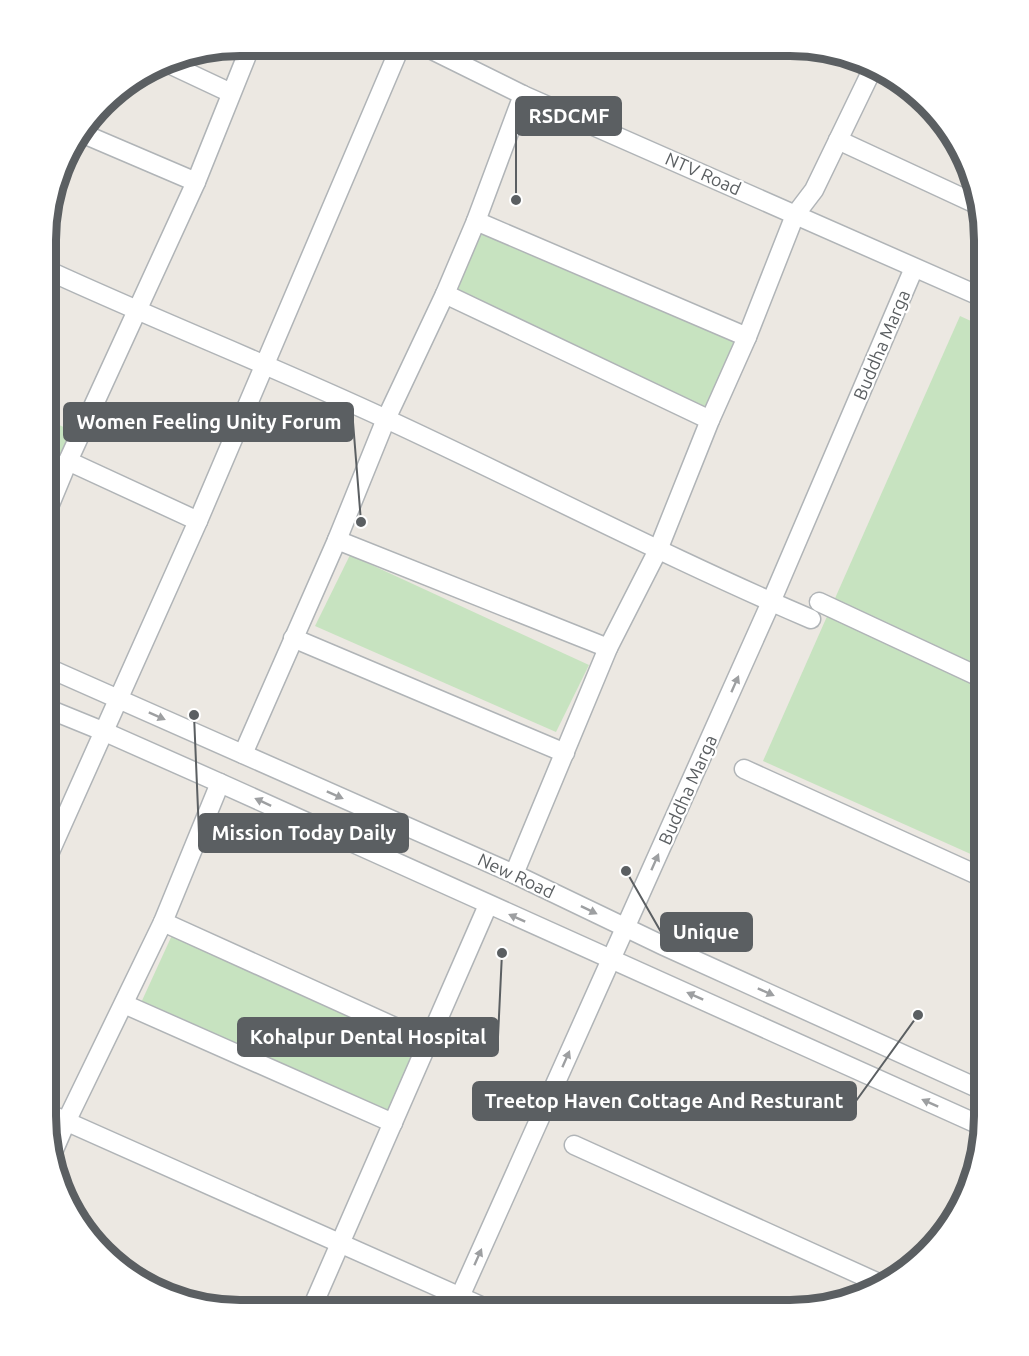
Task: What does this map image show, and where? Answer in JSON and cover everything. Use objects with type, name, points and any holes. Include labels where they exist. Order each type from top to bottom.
[{"type":"street","points":[[56,490],[196,182],[246,56]]},
{"type":"street","points":[[56,838],[198,521],[396,56]]},
{"type":"street","name":"NTV Road","points":[[450,56],[523,95],[974,294]]},
{"type":"street","points":[[175,67],[231,93]]},
{"type":"street","points":[[514,874],[608,648],[658,550],[710,420],[747,338],[795,215],[814,190],[870,74]]},
{"type":"street","points":[[243,754],[337,540],[386,419],[446,294],[523,95]]},
{"type":"street","points":[[87,136],[196,182]]},
{"type":"street","points":[[838,140],[969,201]]},
{"type":"street","points":[[476,221],[747,338]]},
{"type":"street","name":"Buddha Marga","points":[[459,1300],[771,602],[915,268]]},
{"type":"street","points":[[56,274],[138,312],[266,364],[658,550],[811,619]]},
{"type":"street","points":[[446,294],[710,420]]},
{"type":"street","points":[[68,461],[198,521]]},
{"type":"street","points":[[337,540],[608,648]]},
{"type":"street","points":[[819,602],[974,674]]},
{"type":"street","points":[[293,638],[565,753]]},
{"type":"street","name":"New Road","points":[[56,671],[514,874],[626,928],[973,1086]]},
{"type":"street","name":"New Road","points":[[56,712],[220,783],[973,1122]]},
{"type":"street","points":[[744,769],[973,873]]},
{"type":"street","points":[[57,1142],[163,922],[220,783]]},
{"type":"street","points":[[315,1300],[488,905]]},
{"type":"street","points":[[163,922],[428,1042]]},
{"type":"street","points":[[124,1004],[393,1123]]},
{"type":"street","points":[[56,1117],[340,1243],[449,1300]]},
{"type":"street","points":[[574,1145],[873,1281]]},
{"type":"green space","points":[[480,232],[739,343],[706,410],[457,292]]},
{"type":"green space","points":[[960,316],[974,322],[973,855],[763,761]]},
{"type":"green space","points":[[56,424],[81,435],[56,489]]},
{"type":"green space","points":[[350,555],[589,665],[556,732],[315,626]]},
{"type":"green space","points":[[173,933],[420,1046],[390,1117],[140,1005]]},
{"type":"place","name":"RSDCMF","points":[[516,200]]},
{"type":"place","name":"Women Feeling Unity Forum","points":[[361,522]]},
{"type":"place","name":"Mission Today Daily","points":[[194,715]]},
{"type":"place","name":"Unique","points":[[626,871]]},
{"type":"place","name":"Kohalpur Dental Hospital","points":[[502,953]]},
{"type":"place","name":"Treetop Haven Cottage And Resturant","points":[[918,1015]]}]
